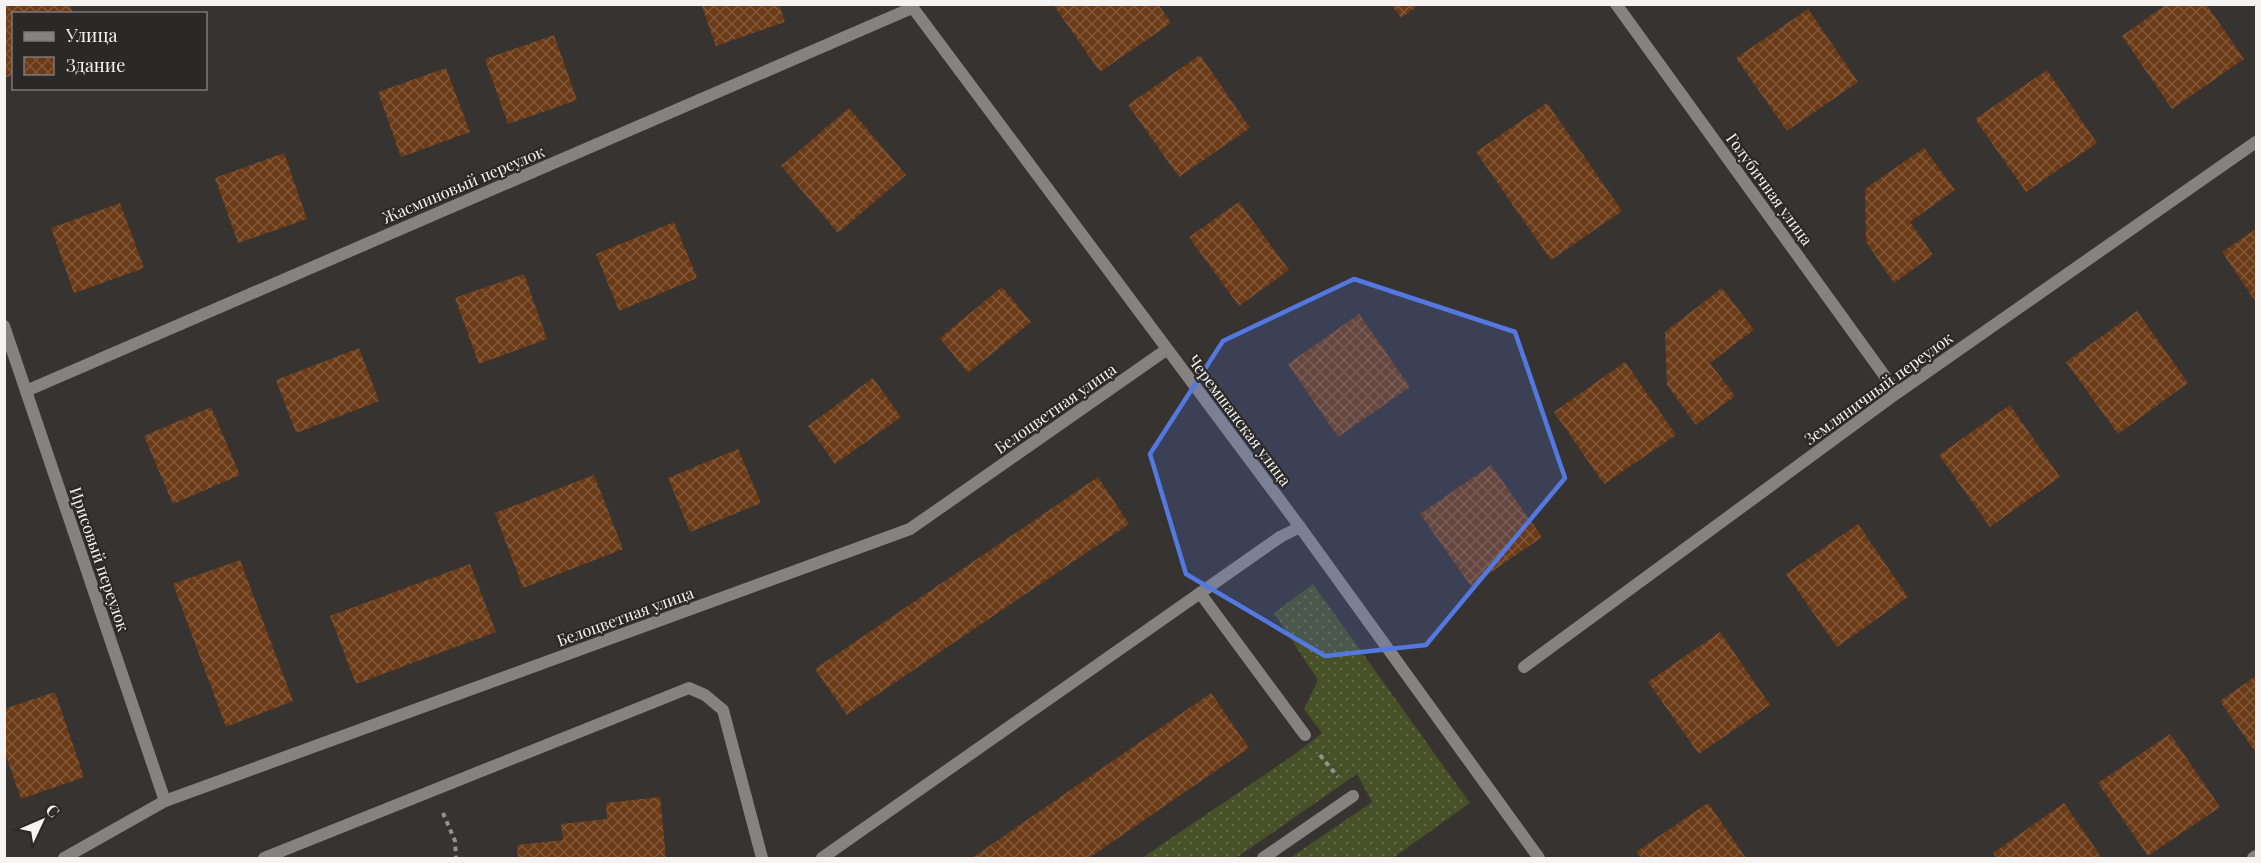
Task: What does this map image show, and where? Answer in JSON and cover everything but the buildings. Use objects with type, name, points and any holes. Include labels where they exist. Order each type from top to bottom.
[{"type":"street","name":"Голубичная улица","points":[[1616,4],[1897,393]]},
{"type":"street","name":"Черемшанская улица","points":[[911,6],[1300,527],[1539,858]]},
{"type":"street","name":"Жасминовый переулок","points":[[26,391],[911,6]]},
{"type":"street","name":"Земляничный переулок","points":[[1524,667],[1897,393],[2256,142]]},
{"type":"street","name":"Ирисовый переулок","points":[[4,326],[165,801]]},
{"type":"street","name":"Белоцветная улица","points":[[64,858],[165,801],[910,530],[1166,350]]},
{"type":"street","points":[[822,858],[1280,537],[1300,527]]},
{"type":"street","points":[[1200,593],[1305,735]]},
{"type":"street","points":[[264,858],[689,688],[705,695],[723,710],[762,858]]},
{"type":"street","points":[[1263,858],[1353,796]]},
{"type":"path","points":[[1305,735],[1353,796]]},
{"type":"path","points":[[433,791],[455,841],[456,858]]},
{"type":"highlighted area","points":[[1354,279],[1515,332],[1565,478],[1426,645],[1325,656],[1186,574],[1150,454],[1223,341]]},
{"type":"green space","points":[[1313,584],[1470,803],[1393,858],[1290,858],[1372,802],[1357,774],[1236,858],[1142,858],[1295,754],[1322,733],[1304,709],[1318,680],[1274,613]]}]
